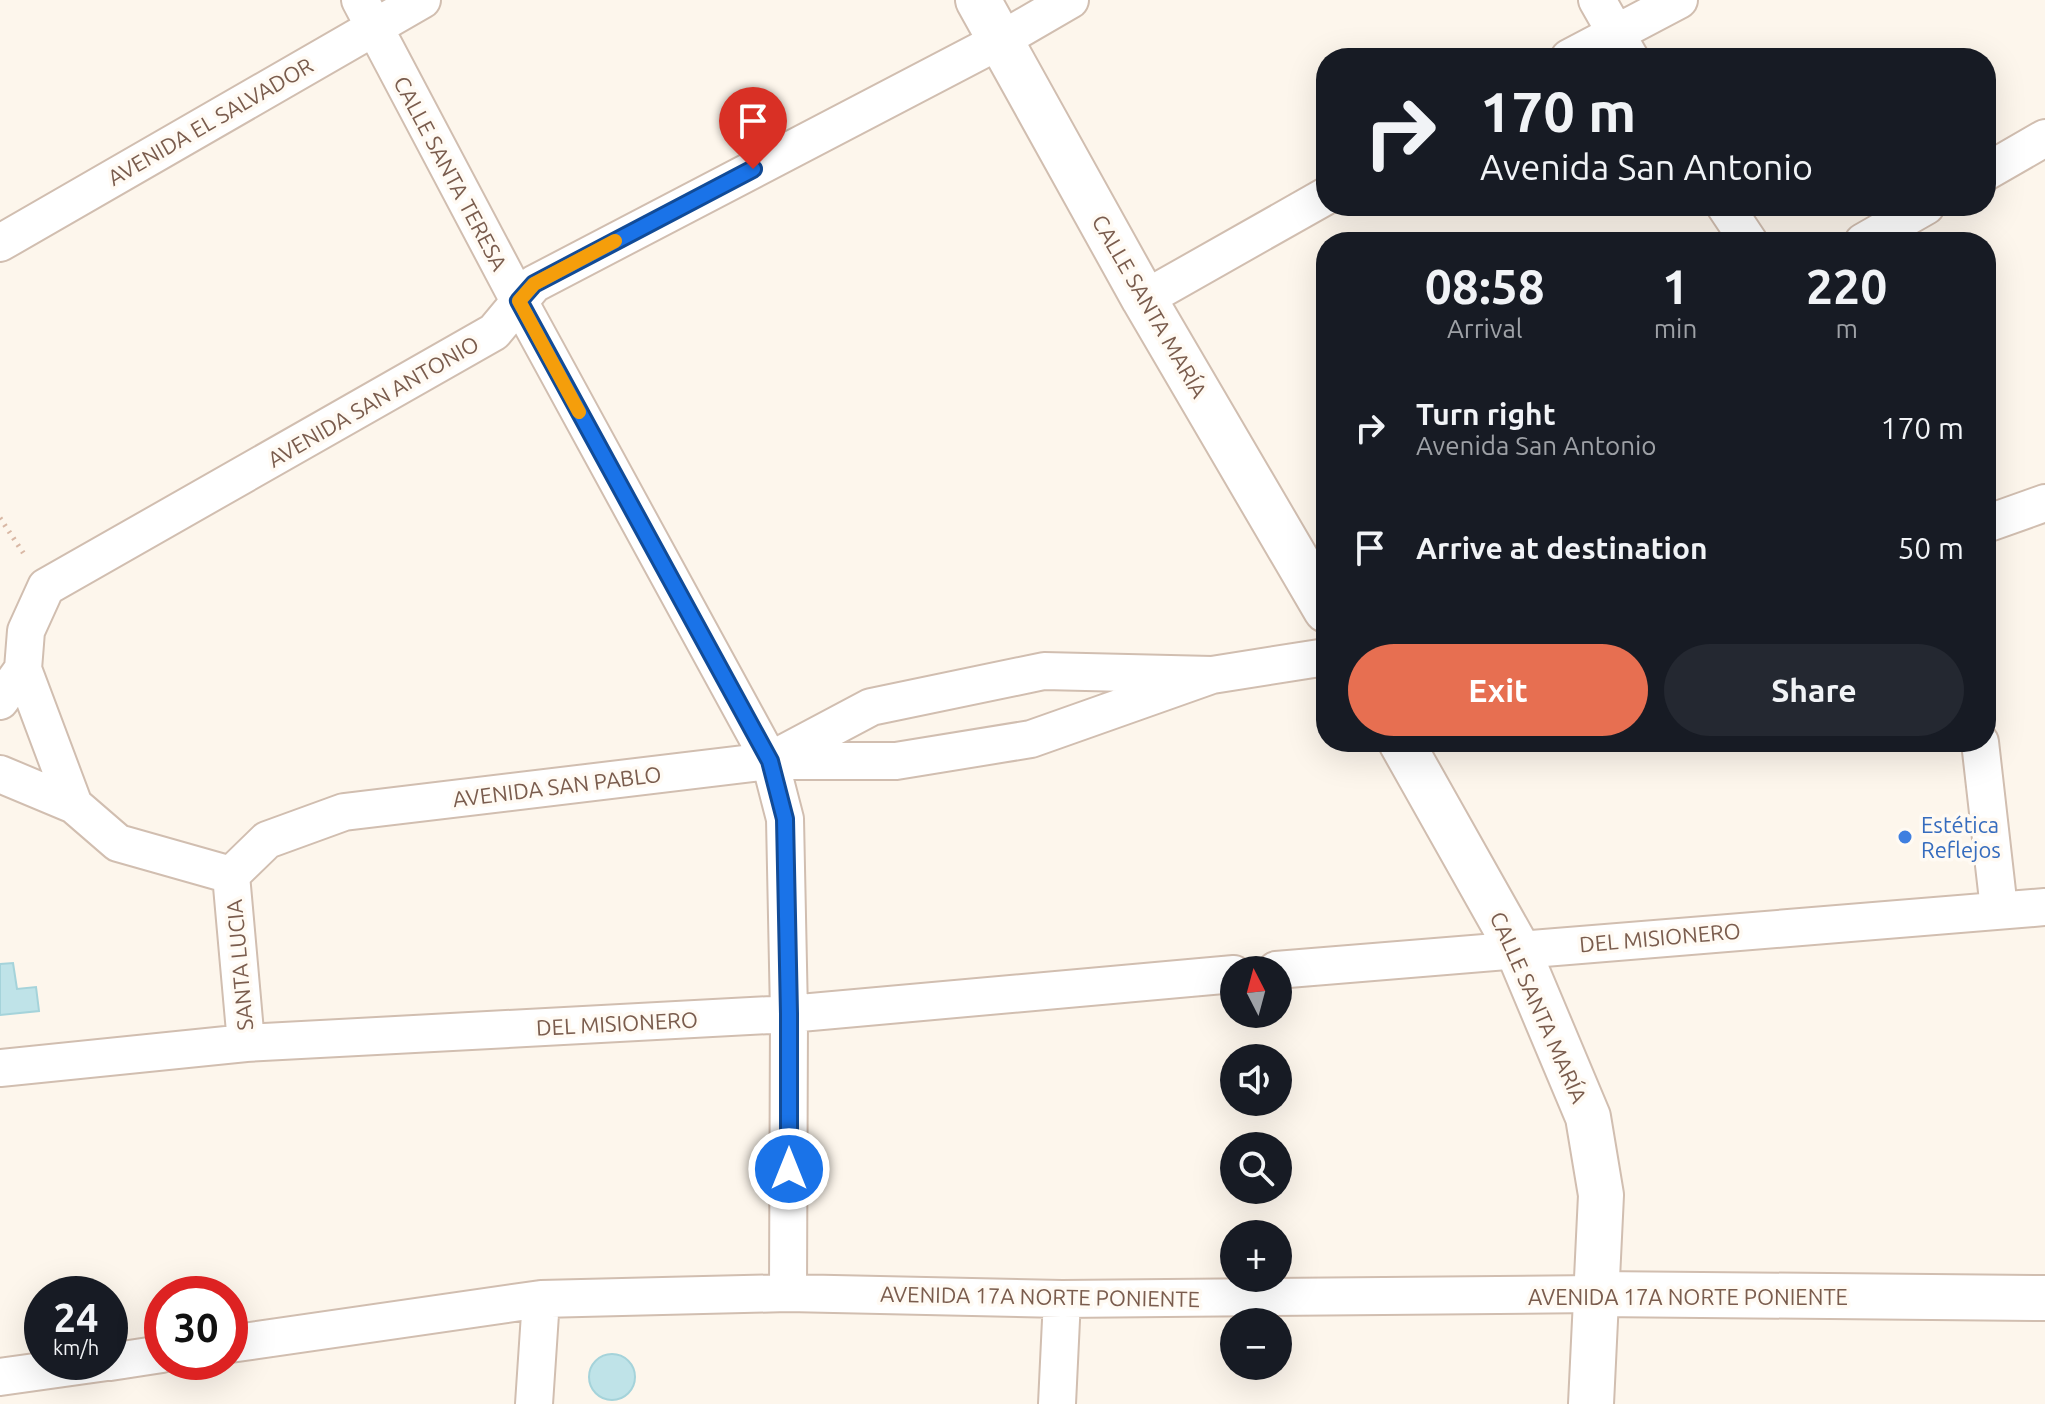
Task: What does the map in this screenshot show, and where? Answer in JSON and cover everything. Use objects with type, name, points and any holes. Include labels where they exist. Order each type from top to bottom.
[{"type":"street","name":"AVENIDA EL SALVADOR","points":[[0,243],[367,13],[422,0]]},
{"type":"street","name":"CALLE SANTA MARÍA","points":[[978,0],[1144,299],[1316,593]]},
{"type":"street","name":"AVENIDA SAN ANTONIO","points":[[46,587],[494,332],[534,284],[1001,40],[1070,0]]},
{"type":"street","points":[[1597,0],[1622,45],[1679,0]]},
{"type":"street","name":"CALLE SANTA TERESA","points":[[367,13],[519,301],[770,761],[785,819],[789,1014],[788,1293]]},
{"type":"street","points":[[1996,166],[2045,138]]},
{"type":"street","points":[[1144,299],[1316,202]]},
{"type":"street","points":[[1880,232],[1908,216]]},
{"type":"street","points":[[1996,520],[2045,503]]},
{"type":"street","points":[[1996,536],[2045,528]]},
{"type":"street","points":[[46,587],[26,631],[23,669],[74,805]]},
{"type":"street","name":"AVENIDA SAN PABLO","points":[[770,761],[871,707],[1044,671],[1212,675],[1316,659]]},
{"type":"street","points":[[0,701],[23,669]]},
{"type":"street","name":"AVENIDA SAN PABLO","points":[[344,812],[770,761],[896,761],[1031,739],[1212,675]]},
{"type":"street","name":"CALLE SANTA MARÍA","points":[[1407,752],[1517,948],[1588,1117],[1601,1195],[1591,1404]]},
{"type":"street","points":[[1981,752],[1999,909]]},
{"type":"street","points":[[0,774],[74,805],[118,843],[231,875]]},
{"type":"street","name":"SANTA LUCIA","points":[[246,1043],[231,875],[267,840],[344,812]]},
{"type":"street","name":"DEL MISIONERO","points":[[1292,969],[2045,907]]},
{"type":"street","name":"DEL MISIONERO","points":[[0,1068],[246,1043],[789,1014],[1220,975]]},
{"type":"street","name":"AVENIDA 17A NORTE PONIENTE","points":[[248,1341],[541,1299],[788,1293],[1062,1299],[1597,1294],[2045,1298]]},
{"type":"street","points":[[534,1404],[541,1299]]},
{"type":"street","points":[[1057,1404],[1062,1299]]},
{"type":"street","points":[[0,1377],[24,1374]]},
{"type":"path","points":[[0,518],[46,587]]},
{"type":"water","points":[[13,963],[17,989],[36,987],[39,1011],[0,1015],[0,964]]},
{"type":"water","points":[[612,1354],[629,1360],[635,1377],[629,1394],[612,1400],[595,1394],[589,1377],[595,1360]]},
{"type":"slow traffic","points":[[579,412],[519,301],[534,284],[615,241]]},
{"type":"place","name":"Estética Reflejos","points":[[1905,837]]},
{"type":"route","points":[[753,169],[534,284],[519,301],[770,761],[785,819],[789,1169]]}]
